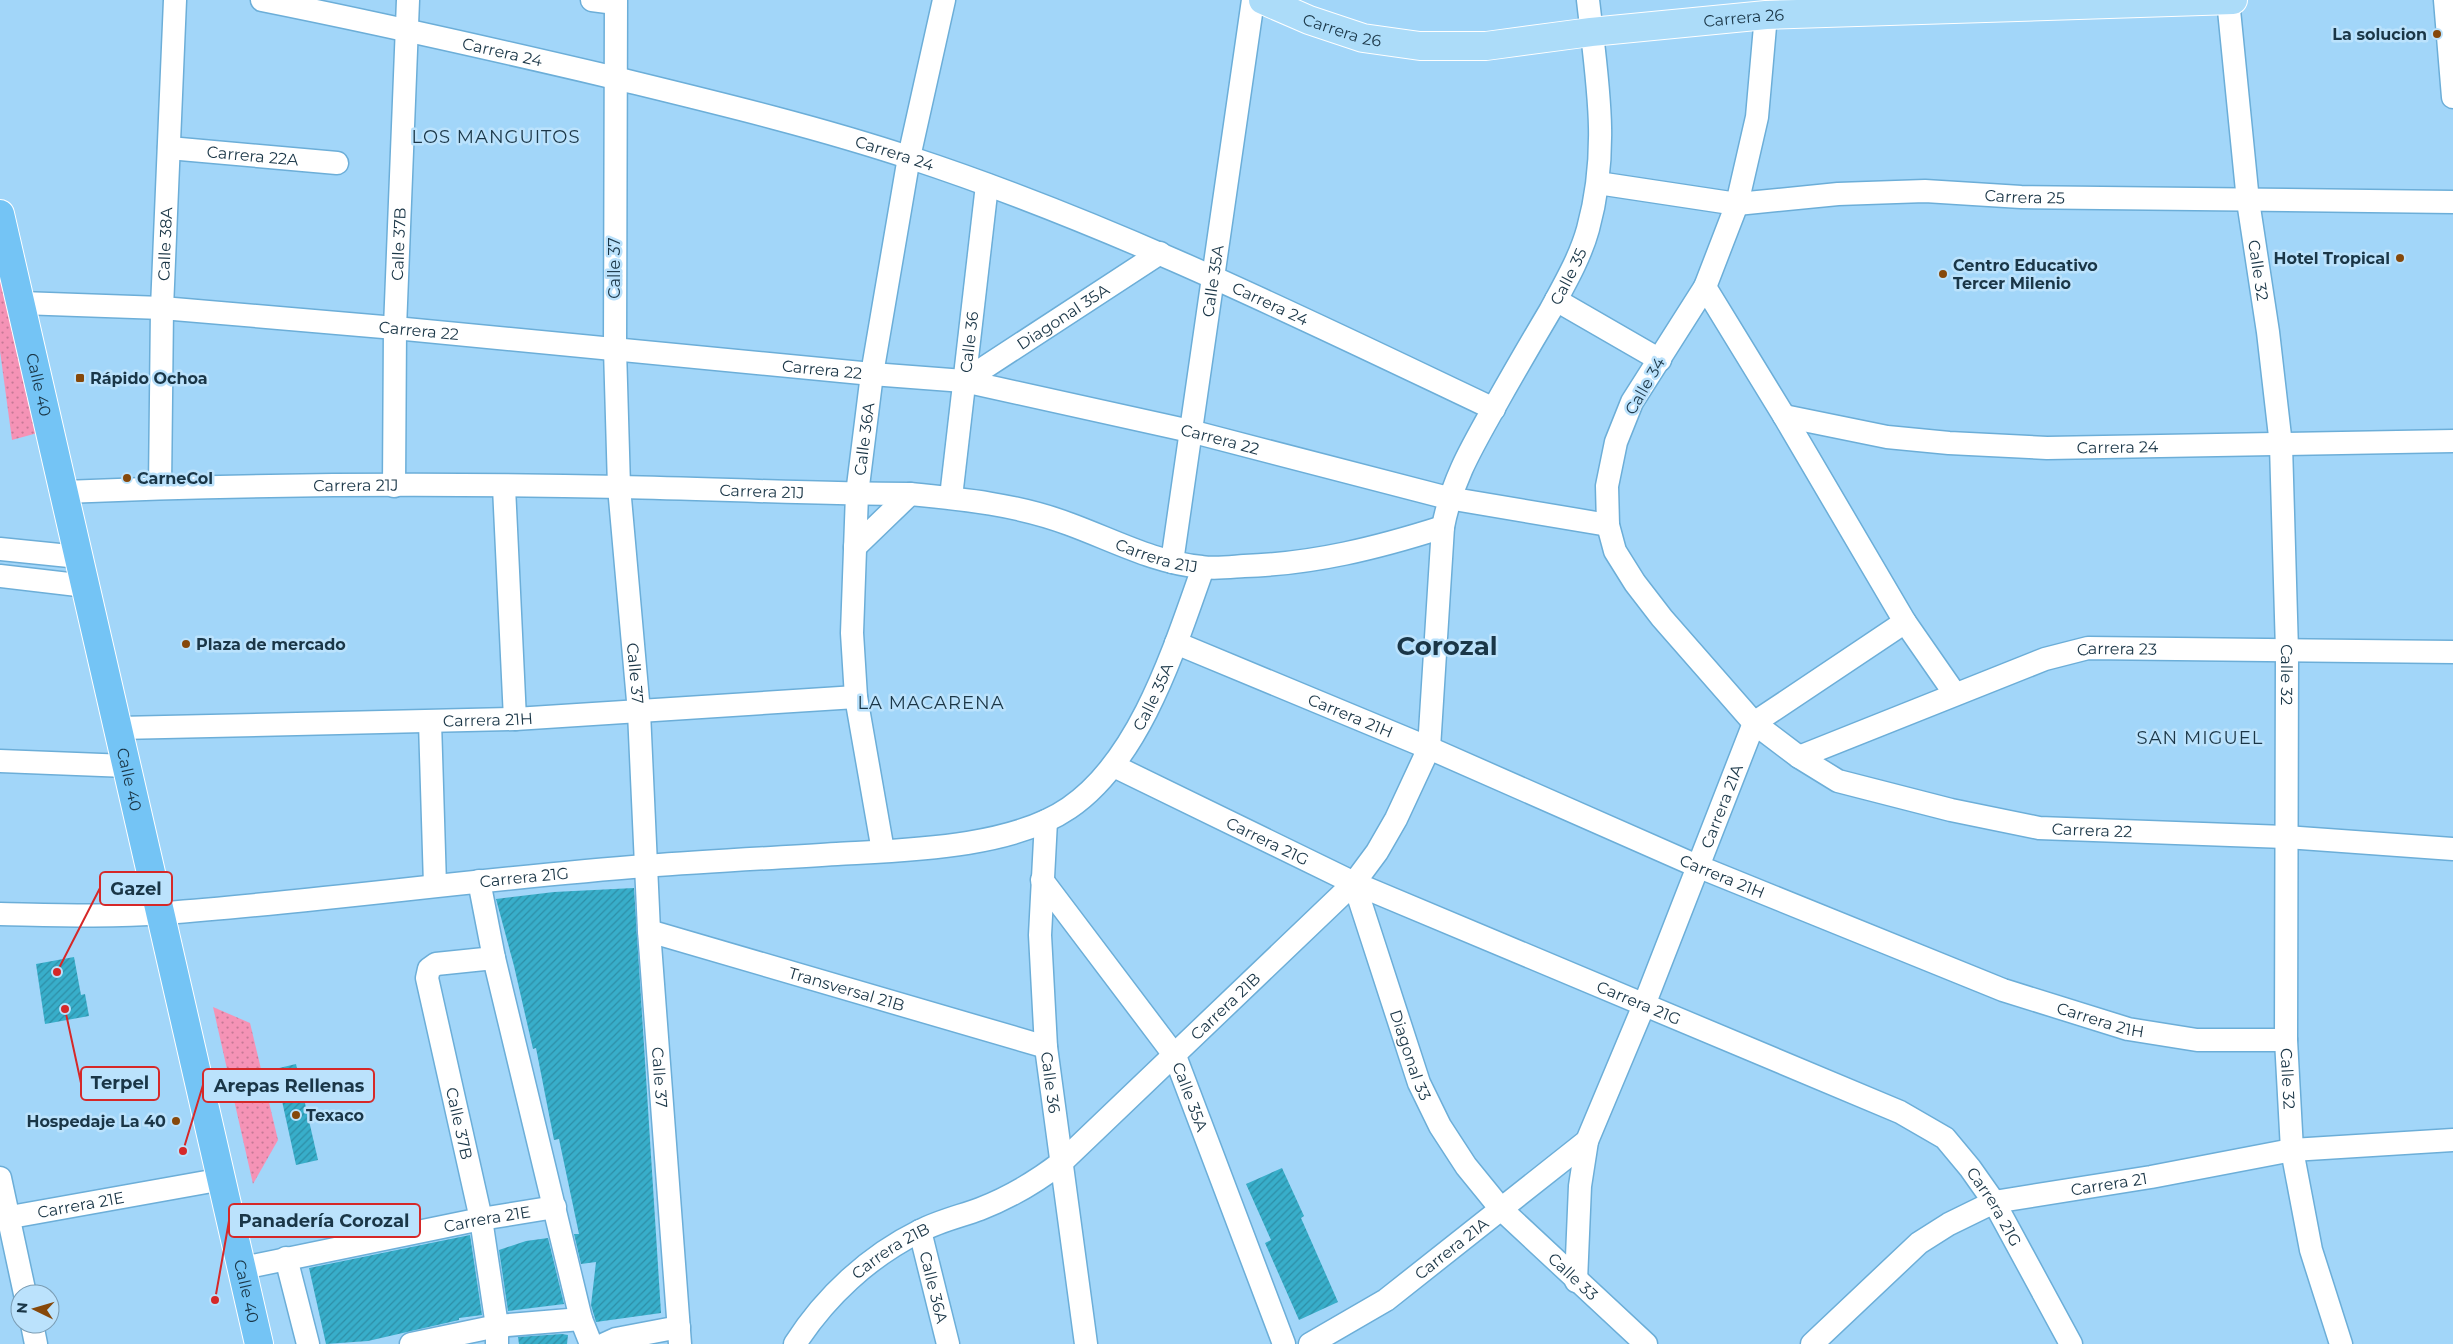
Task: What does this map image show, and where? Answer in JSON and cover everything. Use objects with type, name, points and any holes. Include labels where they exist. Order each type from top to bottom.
[{"type":"highway","name":"Calle 40","points":[[0,214],[259,1344]]},
{"type":"main road","name":"Carrera 26","points":[[1263,0],[1309,20],[1363,38],[1420,46],[1486,46],[1591,32],[1766,15],[1835,6],[2233,0]]},
{"type":"street","name":"Calle 38A","points":[[160,488],[162,308],[175,0]]},
{"type":"street","name":"Carrera 24","points":[[262,0],[406,29],[715,102],[909,157],[1160,253],[1213,276],[1494,409]]},
{"type":"street","name":"Calle 37B","points":[[394,486],[395,328],[408,0]]},
{"type":"street","points":[[592,0],[616,2]]},
{"type":"street","name":"Calle 36A","points":[[883,851],[856,697],[852,632],[857,494],[872,374],[909,157],[944,0]]},
{"type":"street","name":"Calle 35A","points":[[1172,562],[1253,0]]},
{"type":"street","name":"Calle 35","points":[[1443,526],[1448,498],[1463,462],[1556,300],[1574,266],[1588,230],[1598,183],[1601,138],[1600,96],[1588,0]]},
{"type":"street","name":"Calle 32","points":[[2228,0],[2248,201],[2268,332],[2281,445],[2287,651],[2285,837],[2286,1040],[2292,1150],[2311,1250],[2341,1344]]},
{"type":"street","points":[[2445,0],[2453,97]]},
{"type":"street","name":"Calle 37","points":[[616,2],[614,78],[615,349],[620,487],[639,712],[649,931],[679,1335]]},
{"type":"street","name":"Calle 34","points":[[1754,722],[1662,618],[1635,583],[1615,551],[1608,525],[1607,486],[1616,442],[1632,402],[1705,287],[1737,204],[1757,117],[1766,15]]},
{"type":"street","name":"Carrera 22A","points":[[169,148],[337,163]]},
{"type":"street","name":"Carrera 25","points":[[1598,183],[1737,204],[1838,194],[1925,191],[2022,197],[2453,202]]},
{"type":"street","name":"Calle 36","points":[[951,498],[986,185]]},
{"type":"street","name":"Diagonal 35A","points":[[964,381],[1160,253]]},
{"type":"street","points":[[1705,287],[1784,416],[1905,622],[1955,694]]},
{"type":"street","points":[[1556,300],[1660,360]]},
{"type":"street","name":"Carrera 22","points":[[21,303],[162,308],[964,381],[1190,430],[1448,498],[1608,525]]},
{"type":"street","name":"Carrera 24","points":[[1784,416],[1887,437],[1949,443],[2047,448],[2453,441]]},
{"type":"street","name":"Carrera 21J","points":[[64,492],[160,488],[394,486],[620,487],[910,494],[951,498],[1011,508],[1068,524],[1114,543],[1172,562],[1203,568],[1283,565],[1328,558],[1386,545],[1443,526]]},
{"type":"street","points":[[504,487],[514,720]]},
{"type":"street","points":[[855,548],[910,494]]},
{"type":"street","name":"Carrera 21B","points":[[795,1344],[827,1302],[850,1278],[881,1254],[920,1230],[1008,1198],[1034,1183],[1062,1162],[1354,883],[1377,852],[1396,819],[1428,748],[1443,526]]},
{"type":"street","points":[[0,549],[79,557]]},
{"type":"street","name":"Calle 35A","points":[[1046,821],[1067,810],[1090,792],[1114,766],[1148,707],[1176,643],[1203,568]]},
{"type":"street","points":[[0,576],[86,586]]},
{"type":"street","points":[[1754,722],[1905,622]]},
{"type":"street","name":"Carrera 21H","points":[[1176,643],[1428,748],[1697,866],[2003,990],[2128,1029],[2197,1040],[2286,1040]]},
{"type":"street","name":"Carrera 23","points":[[1799,757],[2045,659],[2088,648],[2453,652]]},
{"type":"street","name":"Carrera 21H","points":[[119,728],[514,720],[856,697]]},
{"type":"street","points":[[430,722],[435,885]]},
{"type":"street","name":"Carrera 22","points":[[1754,722],[1799,757],[1838,781],[1951,810],[2039,828],[2285,837],[2453,849]]},
{"type":"street","name":"Carrera 21A","points":[[1576,1281],[1580,1186],[1586,1141],[1644,1005],[1754,722]]},
{"type":"street","points":[[0,761],[127,766]]},
{"type":"street","name":"Carrera 21G","points":[[1114,766],[1354,883],[1900,1112],[1945,1138],[1970,1168],[1994,1202],[2071,1344]]},
{"type":"street","name":"Calle 36","points":[[1046,821],[1040,936],[1046,1046],[1086,1344]]},
{"type":"street","name":"Carrera 21G","points":[[0,914],[161,913],[645,866],[945,847],[1000,836],[1046,821]]},
{"type":"street","name":"Calle 35A","points":[[1042,880],[1175,1056],[1284,1344]]},
{"type":"street","points":[[479,882],[494,958],[581,1319],[590,1344]]},
{"type":"street","name":"Diagonal 33","points":[[1354,883],[1419,1083],[1450,1142],[1466,1166],[1501,1209]]},
{"type":"street","name":"Transversal 21B","points":[[649,931],[1046,1046]]},
{"type":"street","name":"Calle 37B","points":[[494,958],[436,964],[429,969],[427,978],[481,1219],[497,1335]]},
{"type":"street","name":"Carrera 21","points":[[1812,1344],[1919,1243],[1949,1224],[1994,1202],[2151,1177],[2292,1150],[2453,1140]]},
{"type":"street","name":"Carrera 21A","points":[[1310,1344],[1386,1300],[1586,1141]]},
{"type":"street","points":[[0,1178],[4,1218],[22,1284]]},
{"type":"street","name":"Carrera 21E","points":[[4,1218],[222,1179]]},
{"type":"street","name":"Carrera 21E","points":[[243,1268],[481,1219],[555,1207]]},
{"type":"street","name":"Calle 33","points":[[1501,1209],[1576,1281],[1646,1344]]},
{"type":"street","name":"Calle 36A","points":[[920,1230],[948,1344]]},
{"type":"street","points":[[286,1258],[308,1344]]},
{"type":"street","points":[[411,1344],[497,1335],[581,1319]]},
{"type":"street","points":[[605,1344],[616,1340],[679,1335]]},
{"type":"shaded area","points":[[0,257],[41,432],[12,440],[0,351]]},
{"type":"shaded area","points":[[213,1007],[250,1023],[278,1140],[253,1184]]},
{"type":"building","points":[[634,888],[661,1313],[596,1322],[591,1305],[596,1262],[581,1264],[574,1234],[579,1234],[559,1139],[554,1140],[536,1048],[533,1049],[496,899],[554,892]]},
{"type":"building","points":[[74,957],[81,995],[85,994],[89,1016],[45,1024],[36,964]]},
{"type":"building","name":"Texaco","points":[[296,1064],[318,1160],[296,1165],[275,1069]]},
{"type":"building","points":[[1282,1168],[1304,1216],[1301,1218],[1338,1302],[1299,1320],[1265,1243],[1271,1240],[1246,1184]]},
{"type":"building","points":[[470,1235],[482,1315],[459,1318],[459,1320],[368,1341],[326,1344],[309,1268]]},
{"type":"building","points":[[548,1238],[564,1304],[508,1311],[499,1250],[526,1241]]},
{"type":"building","points":[[568,1335],[567,1344],[519,1344],[518,1337]]},
{"type":"place","name":"La solucion","points":[[2437,34]]},
{"type":"place","name":"Hotel Tropical","points":[[2400,258]]},
{"type":"place","name":"Centro Educativo Tercer Milenio","points":[[1943,274]]},
{"type":"place","name":"Rápido Ochoa","points":[[80,378]]},
{"type":"place","name":"CarneCol","points":[[127,478]]},
{"type":"place","name":"Plaza de mercado","points":[[186,644]]},
{"type":"place","name":"Gazel","points":[[57,972]]},
{"type":"place","name":"Terpel","points":[[65,1009]]},
{"type":"place","name":"Texaco","points":[[296,1115]]},
{"type":"place","name":"Hospedaje La 40","points":[[176,1121]]},
{"type":"place","name":"Arepas Rellenas","points":[[183,1151]]},
{"type":"place","name":"Panadería Corozal","points":[[215,1300]]},
{"type":"district","name":"LOS MANGUITOS","points":[[496,137]]},
{"type":"district","name":"Corozal","points":[[1447,646]]},
{"type":"district","name":"LA MACARENA","points":[[931,703]]},
{"type":"district","name":"SAN MIGUEL","points":[[2200,738]]}]
